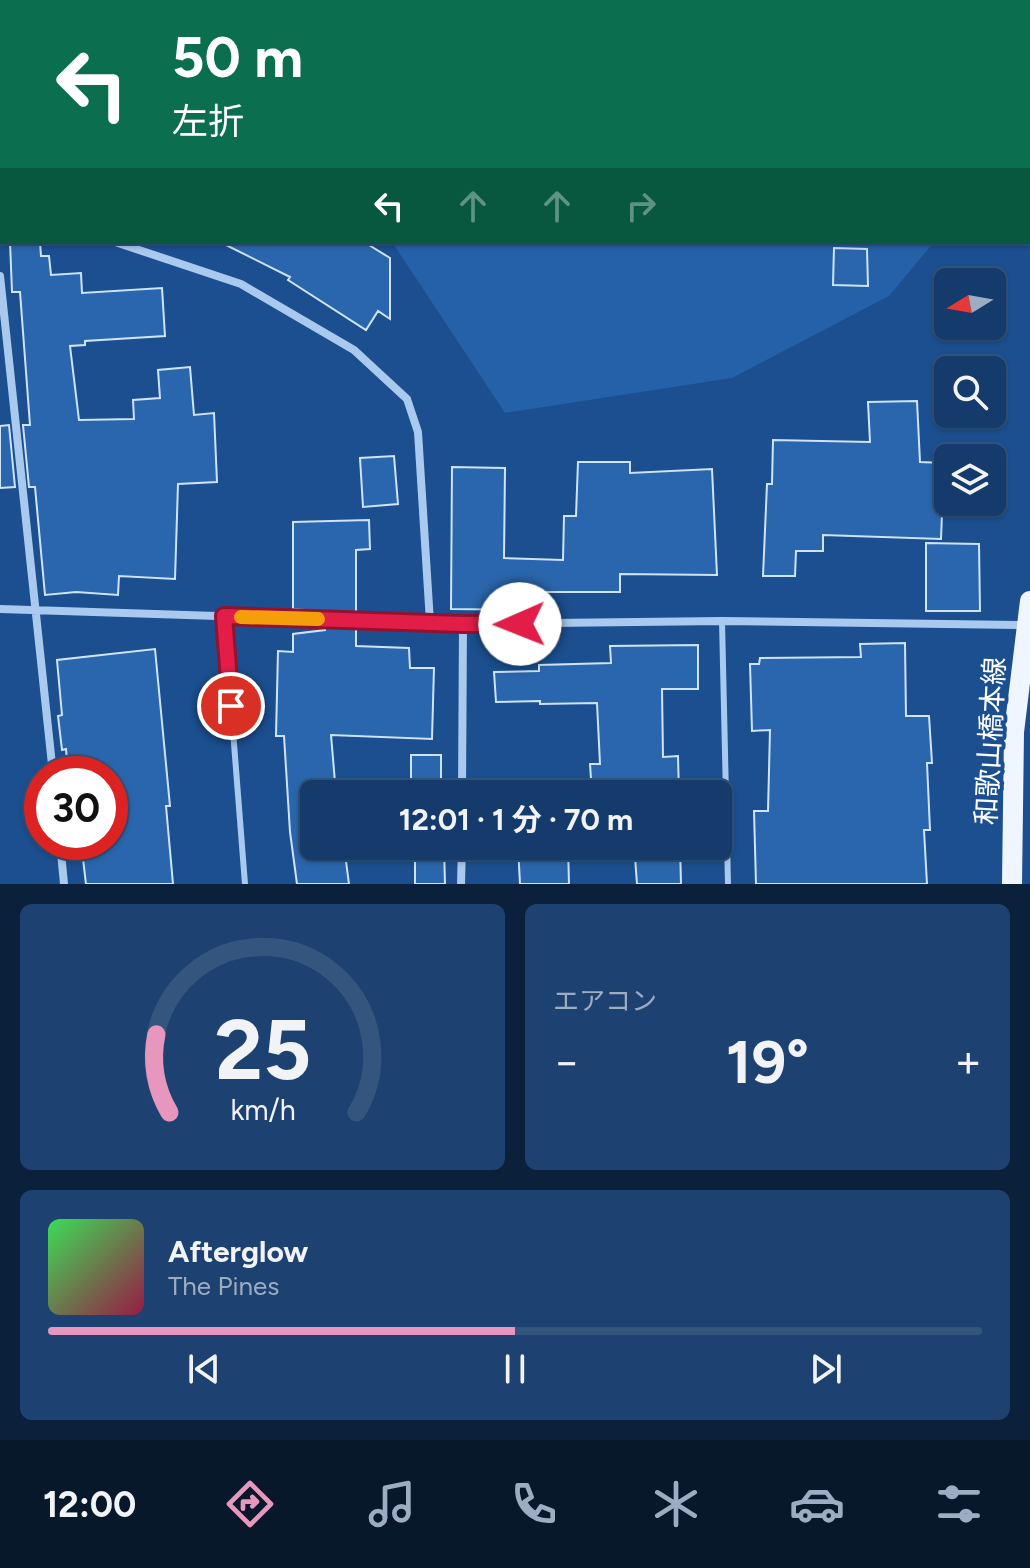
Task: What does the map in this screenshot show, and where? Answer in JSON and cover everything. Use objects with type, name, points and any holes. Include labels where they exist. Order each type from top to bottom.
[{"type":"main road","name":"和歌山橋本線","points":[[1012,884],[1014,732],[1030,601]]},
{"type":"street","points":[[121,244],[241,284],[354,350],[407,399],[418,432],[430,622]]},
{"type":"street","points":[[0,276],[51,756]]},
{"type":"street","points":[[0,609],[463,624],[722,621],[1028,625]]},
{"type":"street","points":[[462,780],[463,624]]},
{"type":"street","points":[[62,860],[64,884]]},
{"type":"street","points":[[461,884],[462,860]]},
{"type":"lane","points":[[224,616],[245,884]]},
{"type":"lane","points":[[722,621],[728,884]]},
{"type":"shaded area","points":[[393,244],[932,244],[889,296],[732,378],[505,413]]},
{"type":"building","points":[[10,244],[40,244],[41,256],[49,256],[51,275],[81,273],[82,293],[162,288],[165,336],[85,341],[85,345],[70,346],[79,420],[134,419],[133,400],[160,398],[158,370],[190,367],[194,415],[214,413],[217,482],[178,484],[175,579],[119,576],[118,595],[76,592],[45,595],[35,487],[29,487],[23,425],[30,425],[20,292],[12,292]]},
{"type":"building","points":[[224,244],[367,244],[390,258],[390,319],[378,311],[366,330],[288,280],[290,277]]},
{"type":"building","points":[[834,248],[867,249],[868,286],[833,285]]},
{"type":"building","points":[[917,401],[920,462],[934,463],[934,516],[942,516],[941,539],[823,535],[823,551],[796,551],[795,576],[763,576],[767,484],[772,484],[773,440],[870,442],[868,402]]},
{"type":"building","points":[[9,425],[15,487],[0,488],[0,426]]},
{"type":"building","points":[[394,456],[398,504],[363,507],[360,458]]},
{"type":"building","points":[[578,462],[630,462],[630,473],[712,469],[717,575],[620,574],[620,592],[532,592],[532,610],[451,609],[452,467],[505,468],[504,558],[563,560],[564,516],[576,516]]},
{"type":"building","points":[[369,520],[370,549],[356,550],[356,614],[293,609],[293,522]]},
{"type":"building","points":[[926,543],[979,544],[980,611],[926,611]]},
{"type":"building","points":[[325,627],[356,628],[356,646],[409,648],[410,668],[434,668],[432,739],[331,735],[335,780],[300,780],[300,860],[346,860],[349,884],[297,884],[290,832],[284,736],[276,736],[278,651],[293,652],[293,634],[325,630]]},
{"type":"building","points":[[905,643],[906,716],[929,716],[932,763],[927,763],[930,830],[924,830],[927,884],[756,884],[754,811],[768,811],[770,730],[752,731],[750,664],[759,664],[760,658],[861,657],[860,644]]},
{"type":"building","points":[[698,645],[698,689],[662,689],[663,757],[678,756],[679,780],[591,780],[590,764],[600,764],[597,703],[496,702],[494,672],[539,671],[539,665],[611,663],[610,646]]},
{"type":"building","points":[[155,649],[170,806],[166,806],[173,884],[86,884],[83,860],[128,860],[128,756],[67,756],[66,749],[62,750],[57,660]]},
{"type":"building","points":[[411,755],[441,755],[441,780],[411,780]]},
{"type":"building","points":[[415,860],[444,860],[445,884],[415,884]]},
{"type":"building","points":[[519,860],[568,860],[569,884],[520,884]]},
{"type":"building","points":[[635,860],[680,860],[681,884],[637,884]]},
{"type":"slow traffic","points":[[241,617],[318,619]]},
{"type":"route","points":[[231,706],[224,616],[520,624]]}]
